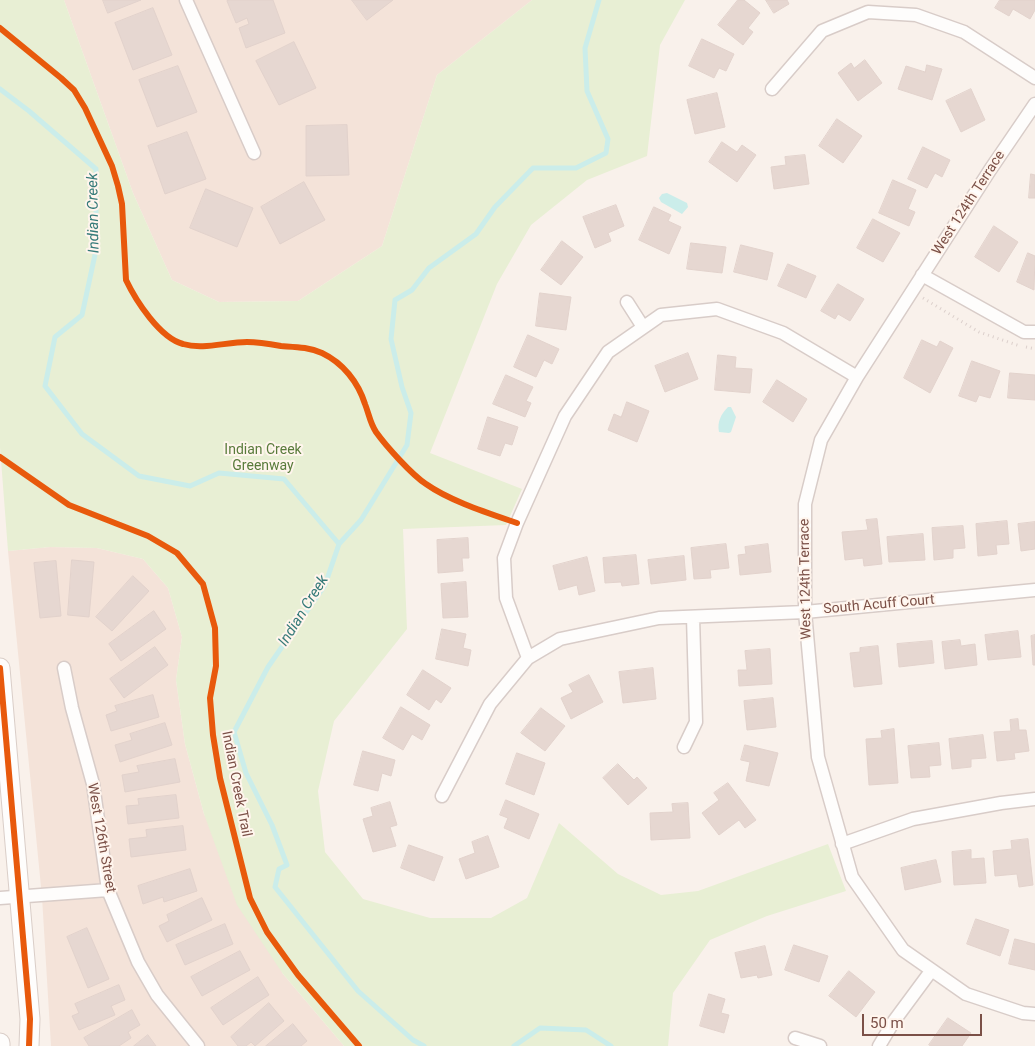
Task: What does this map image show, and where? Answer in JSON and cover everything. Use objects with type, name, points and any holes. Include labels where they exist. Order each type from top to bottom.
[{"type":"main road","points":[[0,668],[30,1019],[30,1046]]},
{"type":"street","points":[[186,0],[254,153]]},
{"type":"street","points":[[772,89],[822,31],[868,12],[916,15],[964,32],[1035,78]]},
{"type":"street","name":"West 124th Terrace","points":[[1034,1014],[1023,1013],[966,994],[903,950],[852,877],[818,757],[805,612],[805,504],[821,440],[857,377],[1035,104]]},
{"type":"street","points":[[922,275],[1024,332],[1035,332]]},
{"type":"street","points":[[627,302],[643,327]]},
{"type":"street","points":[[528,658],[506,598],[504,558],[517,523],[565,416],[608,352],[661,315],[717,309],[783,333],[857,377]]},
{"type":"street","name":"South Acuff Court","points":[[442,796],[490,704],[528,658],[560,639],[659,618],[805,612],[1035,590]]},
{"type":"street","points":[[684,747],[696,722],[693,617]]},
{"type":"street","name":"West 126th Street","points":[[64,668],[72,708],[93,784],[108,890],[122,927],[148,978],[166,1007],[198,1046]]},
{"type":"street","points":[[842,844],[913,818],[1035,799]]},
{"type":"street","points":[[0,898],[108,890]]},
{"type":"street","points":[[879,1046],[894,1021],[931,971]]},
{"type":"street","points":[[795,1038],[820,1046]]},
{"type":"path","points":[[911,292],[979,332],[1016,346],[1035,349]]},
{"type":"shaded area","points":[[64,0],[532,0],[437,75],[382,246],[298,301],[219,302],[172,280],[133,193]]},
{"type":"shaded area","points":[[50,547],[97,548],[143,559],[168,588],[182,637],[176,680],[185,744],[204,814],[283,974],[344,1046],[51,1046],[42,897],[8,551]]},
{"type":"green space","name":"Indian Creek Greenway","points":[[0,0],[64,0],[133,193],[172,280],[219,302],[298,301],[382,246],[437,75],[532,0],[685,0],[660,45],[647,156],[587,180],[531,225],[497,284],[430,453],[522,489],[506,525],[403,529],[407,629],[334,721],[318,791],[325,852],[363,899],[430,918],[491,918],[527,898],[559,823],[618,874],[661,895],[698,891],[828,844],[846,891],[767,916],[710,940],[673,993],[668,1046],[344,1046],[283,974],[237,905],[204,814],[185,744],[176,680],[182,637],[168,588],[143,559],[97,548],[50,547],[8,551],[0,447]]},
{"type":"water","points":[[667,193],[687,203],[688,207],[682,214],[661,202],[659,198],[662,194]]},
{"type":"water","points":[[728,407],[731,407],[736,417],[731,432],[719,432],[720,418]]},
{"type":"building","points":[[103,0],[141,0],[108,13]]},
{"type":"building","points":[[273,0],[285,33],[246,48],[239,28],[249,24],[247,18],[236,23],[227,1]]},
{"type":"building","points":[[352,0],[393,0],[367,20]]},
{"type":"building","points":[[738,0],[744,0],[760,13],[748,28],[753,32],[743,45],[718,25]]},
{"type":"building","points":[[766,0],[787,0],[789,4],[774,13]]},
{"type":"building","points":[[1000,0],[1035,0],[1035,10],[1030,19],[1013,9],[1009,16],[995,8]]},
{"type":"building","points":[[153,8],[172,55],[133,70],[115,23]]},
{"type":"building","points":[[702,39],[734,54],[726,71],[719,68],[714,78],[689,66]]},
{"type":"building","points":[[294,42],[316,88],[279,105],[256,61]]},
{"type":"building","points":[[865,60],[882,83],[858,101],[838,73],[851,63],[854,68]]},
{"type":"building","points":[[927,65],[942,69],[932,100],[898,89],[906,66],[925,72]]},
{"type":"building","points":[[178,66],[197,112],[157,127],[139,80]]},
{"type":"building","points":[[971,89],[985,120],[961,132],[946,101]]},
{"type":"building","points":[[717,93],[725,127],[695,134],[687,100]]},
{"type":"building","points":[[837,119],[862,136],[843,163],[819,146]]},
{"type":"building","points":[[347,125],[349,175],[306,176],[306,126]]},
{"type":"building","points":[[187,132],[206,179],[165,194],[148,146]]},
{"type":"building","points":[[722,142],[737,152],[742,145],[756,155],[737,182],[709,162]]},
{"type":"building","points":[[923,147],[950,160],[942,177],[935,173],[927,188],[908,179]]},
{"type":"building","points":[[805,155],[809,184],[774,189],[771,167],[786,165],[785,157]]},
{"type":"building","points":[[1031,174],[1035,175],[1035,198],[1029,198]]},
{"type":"building","points":[[893,180],[916,190],[908,209],[915,212],[909,226],[879,213]]},
{"type":"building","points":[[304,182],[325,220],[280,244],[261,207]]},
{"type":"building","points":[[206,189],[253,208],[237,247],[190,228]]},
{"type":"building","points":[[616,205],[624,226],[608,233],[611,241],[595,248],[583,217]]},
{"type":"building","points":[[654,207],[671,215],[668,221],[681,227],[669,254],[639,240]]},
{"type":"building","points":[[873,219],[900,233],[883,262],[857,248]]},
{"type":"building","points":[[994,226],[1018,242],[999,272],[975,257]]},
{"type":"building","points":[[562,241],[583,257],[561,285],[541,270]]},
{"type":"building","points":[[691,243],[726,247],[722,273],[687,269]]},
{"type":"building","points":[[741,245],[773,253],[767,280],[734,272]]},
{"type":"building","points":[[1028,253],[1035,256],[1034,290],[1017,282]]},
{"type":"building","points":[[788,264],[816,276],[806,298],[778,286]]},
{"type":"building","points":[[838,284],[864,299],[850,321],[838,314],[835,319],[821,311]]},
{"type":"building","points":[[540,293],[571,297],[566,330],[536,326]]},
{"type":"building","points":[[528,335],[559,349],[552,364],[544,360],[536,377],[514,367]]},
{"type":"building","points":[[922,340],[937,347],[940,341],[953,348],[930,393],[904,378]]},
{"type":"building","points":[[688,353],[698,379],[665,392],[655,366]]},
{"type":"building","points":[[718,355],[736,357],[735,368],[752,369],[750,393],[715,390]]},
{"type":"building","points":[[972,361],[1000,371],[990,398],[979,395],[976,402],[959,396]]},
{"type":"building","points":[[1010,373],[1035,375],[1035,400],[1008,398]]},
{"type":"building","points":[[506,375],[533,387],[526,401],[531,403],[525,417],[493,404]]},
{"type":"building","points":[[777,380],[807,399],[793,422],[763,402]]},
{"type":"building","points":[[627,402],[649,411],[637,442],[608,430],[614,414],[621,417]]},
{"type":"building","points":[[488,417],[518,427],[512,445],[505,443],[500,456],[478,449]]},
{"type":"building","points":[[877,519],[882,564],[864,566],[863,558],[845,560],[842,532],[868,530],[866,520]]},
{"type":"building","points":[[1007,521],[1009,544],[996,545],[997,554],[978,556],[976,524]]},
{"type":"building","points":[[1035,522],[1035,549],[1021,551],[1018,524]]},
{"type":"building","points":[[963,526],[965,548],[953,549],[953,558],[934,560],[932,528]]},
{"type":"building","points":[[923,534],[925,560],[889,562],[887,537]]},
{"type":"building","points":[[468,538],[469,558],[462,558],[463,571],[438,573],[437,540]]},
{"type":"building","points":[[726,544],[729,568],[710,570],[711,578],[694,579],[691,548]]},
{"type":"building","points":[[768,544],[771,572],[740,575],[738,555],[746,554],[745,547]]},
{"type":"building","points":[[636,555],[639,584],[622,586],[621,582],[605,583],[603,558]]},
{"type":"building","points":[[684,556],[686,580],[651,584],[648,560]]},
{"type":"building","points":[[587,557],[595,591],[579,595],[577,585],[559,590],[553,566]]},
{"type":"building","points":[[72,560],[94,562],[89,617],[68,615]]},
{"type":"building","points":[[56,561],[61,616],[40,618],[34,563]]},
{"type":"building","points":[[133,576],[149,591],[112,631],[96,617]]},
{"type":"building","points":[[466,582],[468,617],[443,618],[441,584]]},
{"type":"building","points":[[154,611],[166,629],[121,661],[109,644]]},
{"type":"building","points":[[442,629],[466,634],[463,648],[471,650],[468,666],[436,659]]},
{"type":"building","points":[[1018,631],[1021,657],[988,660],[985,635]]},
{"type":"building","points":[[1035,635],[1035,665],[1033,665],[1031,636]]},
{"type":"building","points":[[960,640],[961,646],[975,644],[977,665],[945,669],[942,642]]},
{"type":"building","points":[[932,641],[934,663],[899,667],[897,644]]},
{"type":"building","points":[[878,646],[882,684],[854,687],[850,653],[860,652],[860,648]]},
{"type":"building","points":[[155,647],[168,665],[124,698],[110,679]]},
{"type":"building","points":[[770,649],[772,684],[739,686],[738,670],[747,670],[745,651]]},
{"type":"building","points":[[653,668],[656,699],[623,703],[619,672]]},
{"type":"building","points":[[423,670],[451,688],[441,703],[436,699],[429,710],[407,695]]},
{"type":"building","points":[[589,675],[603,702],[571,719],[561,698],[573,692],[569,685]]},
{"type":"building","points":[[153,695],[159,717],[111,731],[106,715],[117,711],[115,706]]},
{"type":"building","points":[[773,698],[776,727],[747,730],[744,701]]},
{"type":"building","points":[[401,707],[430,725],[422,740],[412,734],[403,750],[383,738]]},
{"type":"building","points":[[541,708],[565,726],[545,751],[521,733]]},
{"type":"building","points":[[1018,719],[1019,730],[1026,730],[1029,751],[1014,753],[1015,759],[997,761],[994,732],[1011,731],[1010,720]]},
{"type":"building","points":[[165,723],[172,745],[120,762],[115,745],[132,740],[130,734]]},
{"type":"building","points":[[894,729],[898,783],[869,785],[866,739],[882,738],[881,731]]},
{"type":"building","points":[[983,735],[986,758],[971,759],[971,767],[952,769],[949,739]]},
{"type":"building","points":[[939,743],[941,765],[929,766],[930,777],[911,778],[908,746]]},
{"type":"building","points":[[745,745],[778,753],[769,786],[746,781],[750,762],[741,760]]},
{"type":"building","points":[[363,751],[395,760],[391,776],[382,773],[378,791],[354,785]]},
{"type":"building","points":[[517,753],[545,763],[534,795],[506,784]]},
{"type":"building","points":[[175,759],[180,782],[125,792],[122,775],[139,772],[137,766]]},
{"type":"building","points":[[618,764],[634,780],[637,777],[647,788],[628,805],[603,778]]},
{"type":"building","points":[[728,783],[756,820],[745,828],[739,820],[719,835],[702,813],[719,800],[714,793]]},
{"type":"building","points":[[176,795],[179,818],[128,824],[126,806],[139,805],[138,799]]},
{"type":"building","points":[[506,800],[539,814],[529,839],[504,828],[508,818],[500,815]]},
{"type":"building","points":[[390,802],[397,825],[390,827],[396,846],[373,852],[363,819],[373,816],[371,808]]},
{"type":"building","points":[[688,803],[690,838],[651,840],[650,813],[673,812],[672,804]]},
{"type":"building","points":[[183,826],[186,850],[131,857],[129,839],[147,837],[146,830]]},
{"type":"building","points":[[488,836],[499,867],[466,879],[459,859],[475,853],[472,842]]},
{"type":"building","points":[[1028,839],[1033,885],[1019,887],[1017,874],[995,876],[993,851],[1012,849],[1011,841]]},
{"type":"building","points":[[409,845],[443,857],[434,881],[401,868]]},
{"type":"building","points":[[971,850],[971,859],[984,858],[986,883],[954,885],[952,852]]},
{"type":"building","points":[[936,860],[941,882],[905,890],[901,868]]},
{"type":"building","points":[[190,869],[197,891],[164,902],[163,897],[143,904],[138,886]]},
{"type":"building","points":[[202,898],[212,920],[167,942],[159,926],[169,921],[167,915]]},
{"type":"building","points":[[976,919],[1009,930],[1000,956],[967,944]]},
{"type":"building","points":[[225,924],[233,944],[185,965],[176,945]]},
{"type":"building","points":[[87,928],[109,979],[88,988],[67,937]]},
{"type":"building","points":[[1015,939],[1035,944],[1035,970],[1009,964]]},
{"type":"building","points":[[794,945],[828,956],[819,982],[785,970]]},
{"type":"building","points":[[765,946],[772,975],[758,978],[757,975],[741,978],[735,953]]},
{"type":"building","points":[[240,951],[250,970],[202,996],[191,977]]},
{"type":"building","points":[[849,971],[875,992],[856,1017],[829,996]]},
{"type":"building","points":[[258,977],[269,995],[223,1025],[211,1008]]},
{"type":"building","points":[[119,985],[125,1000],[111,1006],[115,1015],[79,1030],[72,1016],[79,1013],[75,1004]]},
{"type":"building","points":[[709,994],[725,999],[721,1013],[729,1015],[724,1033],[700,1026]]},
{"type":"building","points":[[269,1003],[284,1021],[255,1046],[251,1042],[246,1046],[238,1046],[231,1037]]},
{"type":"building","points":[[132,1010],[140,1025],[128,1032],[131,1038],[119,1046],[89,1046],[84,1038]]},
{"type":"building","points":[[948,1018],[971,1033],[962,1046],[929,1045]]},
{"type":"building","points":[[293,1024],[307,1041],[301,1046],[266,1046]]},
{"type":"building","points":[[148,1035],[156,1046],[134,1046]]},
{"type":"waterway","points":[[339,544],[361,520],[407,445],[411,413],[402,387],[391,339],[395,300],[412,290],[429,268],[476,234],[495,207],[533,168],[576,168],[606,153],[608,139],[587,91],[585,48],[599,0]]},
{"type":"waterway","name":"Indian Creek","points":[[0,89],[29,111],[96,169],[96,250],[82,315],[55,337],[45,386],[82,434],[139,476],[190,486],[219,473],[284,479],[339,544],[325,585],[268,667],[234,732],[246,773],[272,825],[287,865],[279,869],[275,887],[358,991],[413,1040],[424,1046]]},
{"type":"waterway","name":"Indian Creek","points":[[514,1046],[540,1028],[586,1030],[611,1046]]},
{"type":"cycle path","points":[[0,28],[74,90],[85,108],[112,166],[118,186],[122,204],[126,280],[142,308],[157,327],[174,340],[191,346],[239,342],[264,343],[307,348],[330,357],[354,381],[376,432],[414,474],[446,496],[517,523]]},
{"type":"cycle path","name":"Indian Creek Trail","points":[[0,457],[69,505],[148,536],[177,553],[203,584],[215,628],[216,666],[210,698],[213,735],[220,778],[250,898],[267,932],[298,975],[359,1046]]},
{"type":"cycle path","points":[[0,668],[30,1019],[29,1046]]}]
